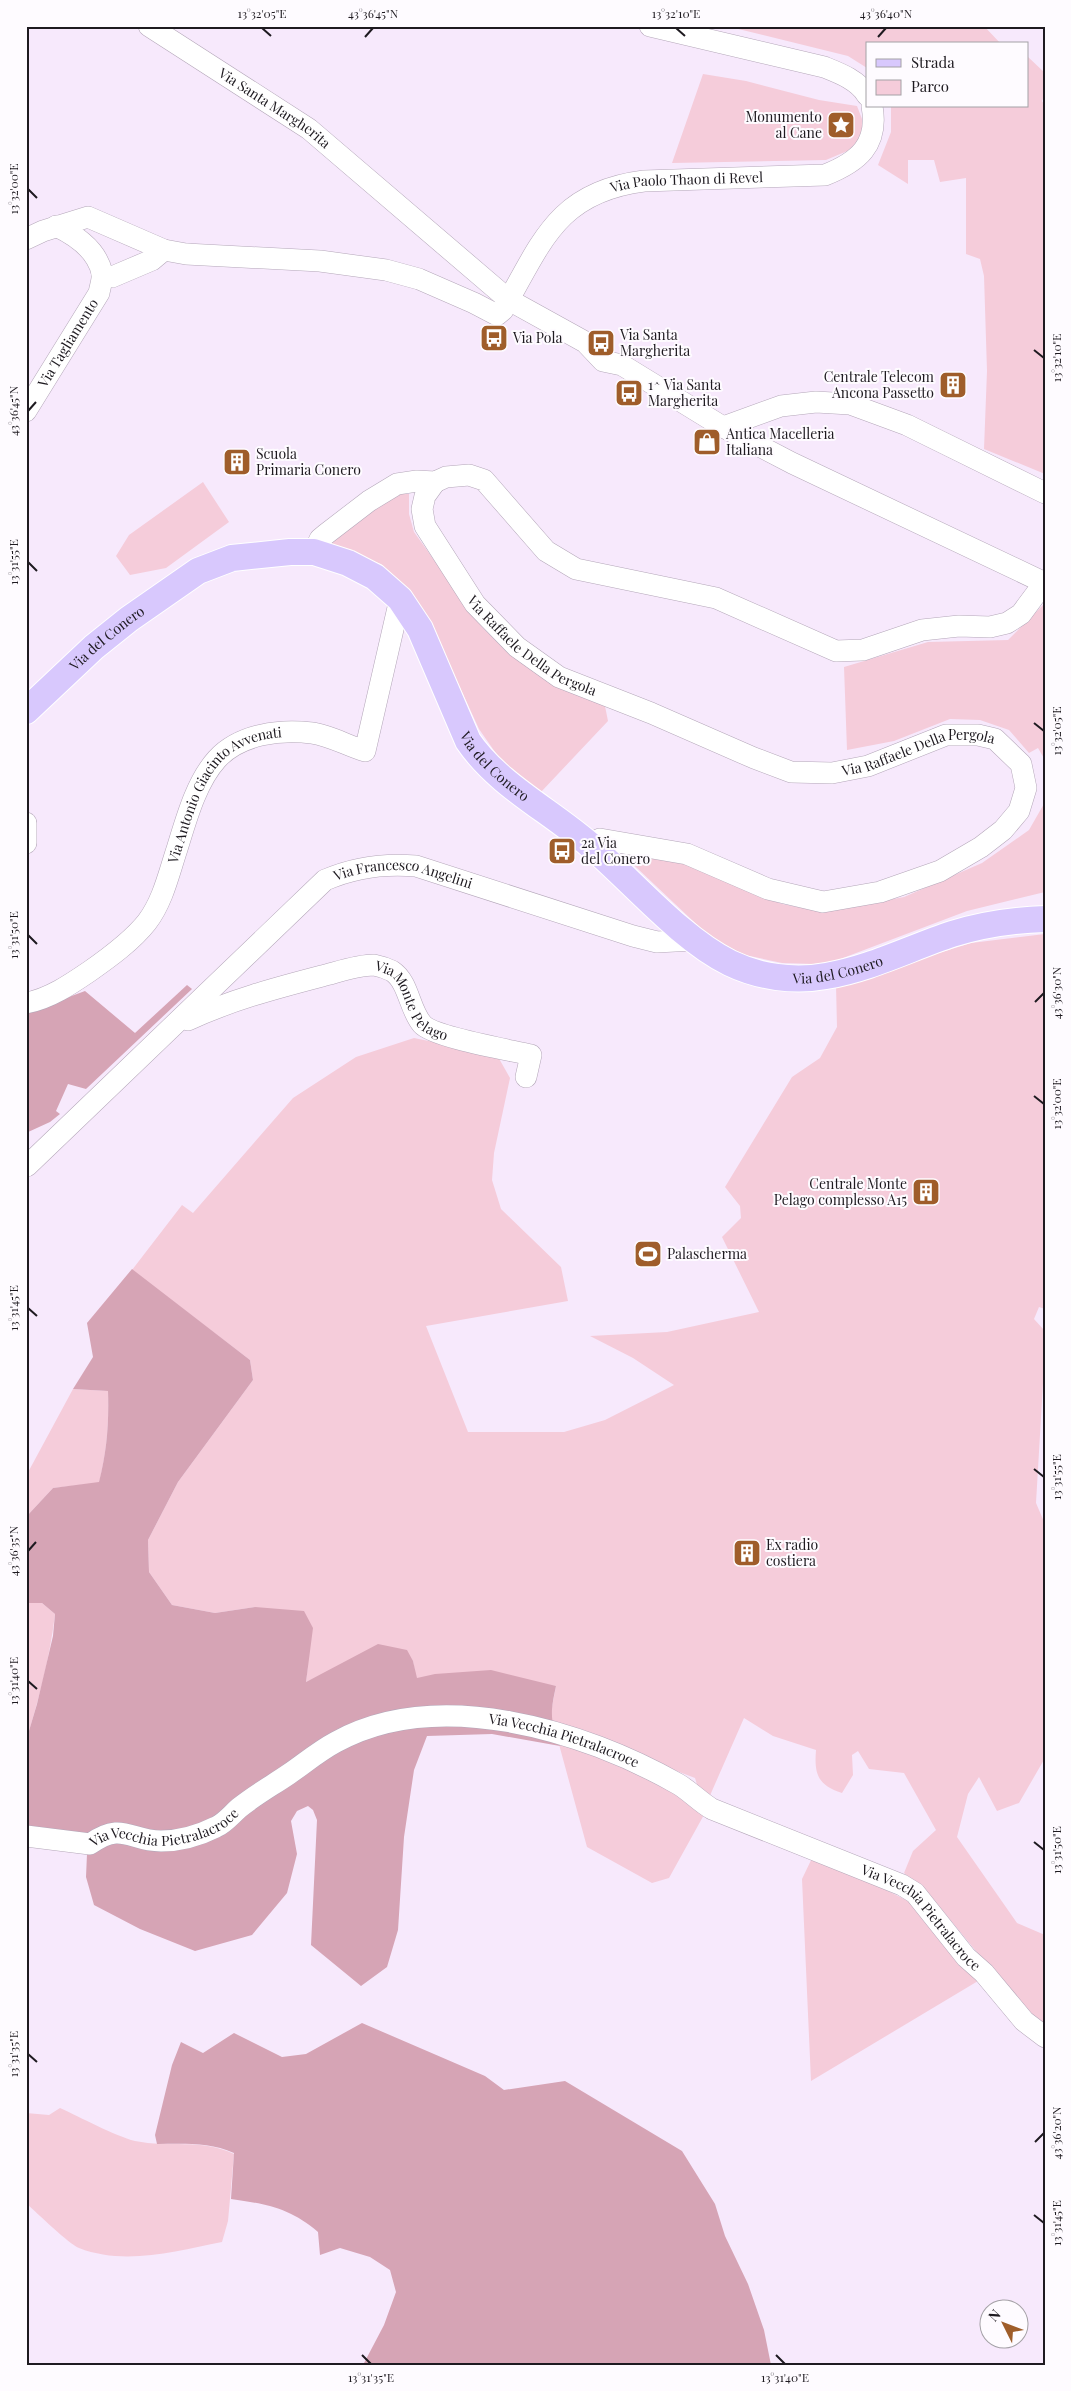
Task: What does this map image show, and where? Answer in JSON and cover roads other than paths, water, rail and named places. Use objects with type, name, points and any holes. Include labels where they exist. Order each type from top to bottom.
[{"type":"main road","name":"Via del Conero","points":[[26,711],[94,647],[129,619],[198,571],[232,558],[290,552],[317,546],[375,577],[400,599],[420,629],[459,721],[478,756],[499,778],[589,845],[693,940],[713,954],[749,971],[801,979],[852,970],[953,934],[993,924],[1045,919]]},
{"type":"street","name":"Via Santa Margherita","points":[[149,26],[308,129],[509,300],[586,342],[595,343],[611,350],[622,365],[722,427]]},
{"type":"street","points":[[650,26],[824,67],[848,78],[866,93]]},
{"type":"street","name":"Via Paolo Thaon di Revel","points":[[509,300],[535,250],[558,220],[591,194],[618,184],[644,181],[825,175],[844,168],[862,156],[870,139],[875,120],[872,108]]},
{"type":"street","points":[[26,239],[56,226],[88,217],[164,250],[214,257],[320,260],[386,270],[419,279],[474,303],[497,316],[509,300]]},
{"type":"street","points":[[56,226],[78,239],[89,249],[102,274],[112,277],[152,260],[164,250]]},
{"type":"street","name":"Via Tagliamento","points":[[26,411],[96,301],[100,293],[102,274]]},
{"type":"street","points":[[722,427],[781,406],[816,402],[850,404],[906,425],[1045,493]]},
{"type":"street","points":[[317,546],[370,501],[396,484],[417,481],[434,482],[446,478],[469,475],[484,480],[546,551],[576,569],[716,598],[836,651],[863,650],[922,630],[959,626],[990,627],[1007,623],[1021,614],[1044,583],[792,463],[722,427]]},
{"type":"street","name":"Via Raffaele Della Pergola","points":[[434,482],[425,496],[422,509],[425,526],[475,604],[516,647],[560,676],[791,772],[832,773],[859,768],[908,752],[946,734],[978,735],[995,739],[1020,764],[1026,788],[1019,811],[1003,830],[980,847],[940,871],[880,892],[824,902],[768,889],[687,854],[600,839],[589,845]]},
{"type":"street","name":"Via Antonio Giacinto Avvenati","points":[[26,1003],[36,1001],[70,984],[107,958],[147,921],[162,895],[184,825],[199,791],[217,759],[237,744],[272,731],[314,733],[366,751],[400,599]]},
{"type":"street","points":[[26,823],[26,843]]},
{"type":"street","name":"Via Francesco Angelini","points":[[26,1172],[26,1165],[172,1028],[325,880],[346,871],[387,864],[416,866],[633,936],[657,942],[693,940]]},
{"type":"street","name":"Via Monte Pelago","points":[[172,1028],[230,1003],[270,990],[354,968],[375,965],[393,972],[404,986],[412,1007],[422,1025],[437,1032],[531,1055],[526,1078]]},
{"type":"street","points":[[226,976],[225,996],[230,1003]]},
{"type":"street","name":"Via Monte Pelago","points":[[226,976],[250,988],[270,990]]},
{"type":"street","name":"Via Francesco Angelini","points":[[26,1150],[57,1135]]},
{"type":"street","name":"Via Vecchia Pietralacroce","points":[[26,1836],[90,1844],[116,1831],[160,1841],[180,1839],[215,1828],[239,1808],[320,1752],[338,1741],[384,1723],[404,1718],[475,1718],[524,1724],[592,1744],[681,1786],[697,1800],[712,1809],[902,1885],[915,1893],[961,1952],[984,1973],[1024,2021],[1045,2037]]},
{"type":"place","name":"Monumento al Cane","points":[[841,125]]},
{"type":"place","name":"Via Pola","points":[[494,338]]},
{"type":"place","name":"Via Santa Margherita","points":[[601,343]]},
{"type":"place","name":"Centrale Telecom Ancona Passetto","points":[[953,385]]},
{"type":"place","name":"1^ Via Santa Margherita","points":[[629,393]]},
{"type":"place","name":"Antica Macelleria Italiana","points":[[707,442]]},
{"type":"place","name":"Scuola Primaria Conero","points":[[237,462]]},
{"type":"place","name":"2a Via del Conero","points":[[562,851]]},
{"type":"place","name":"Centrale Monte Pelago complesso A15","points":[[926,1192]]},
{"type":"place","name":"Palascherma","points":[[648,1254]]},
{"type":"place","name":"Ex radio costiera","points":[[747,1553]]}]
